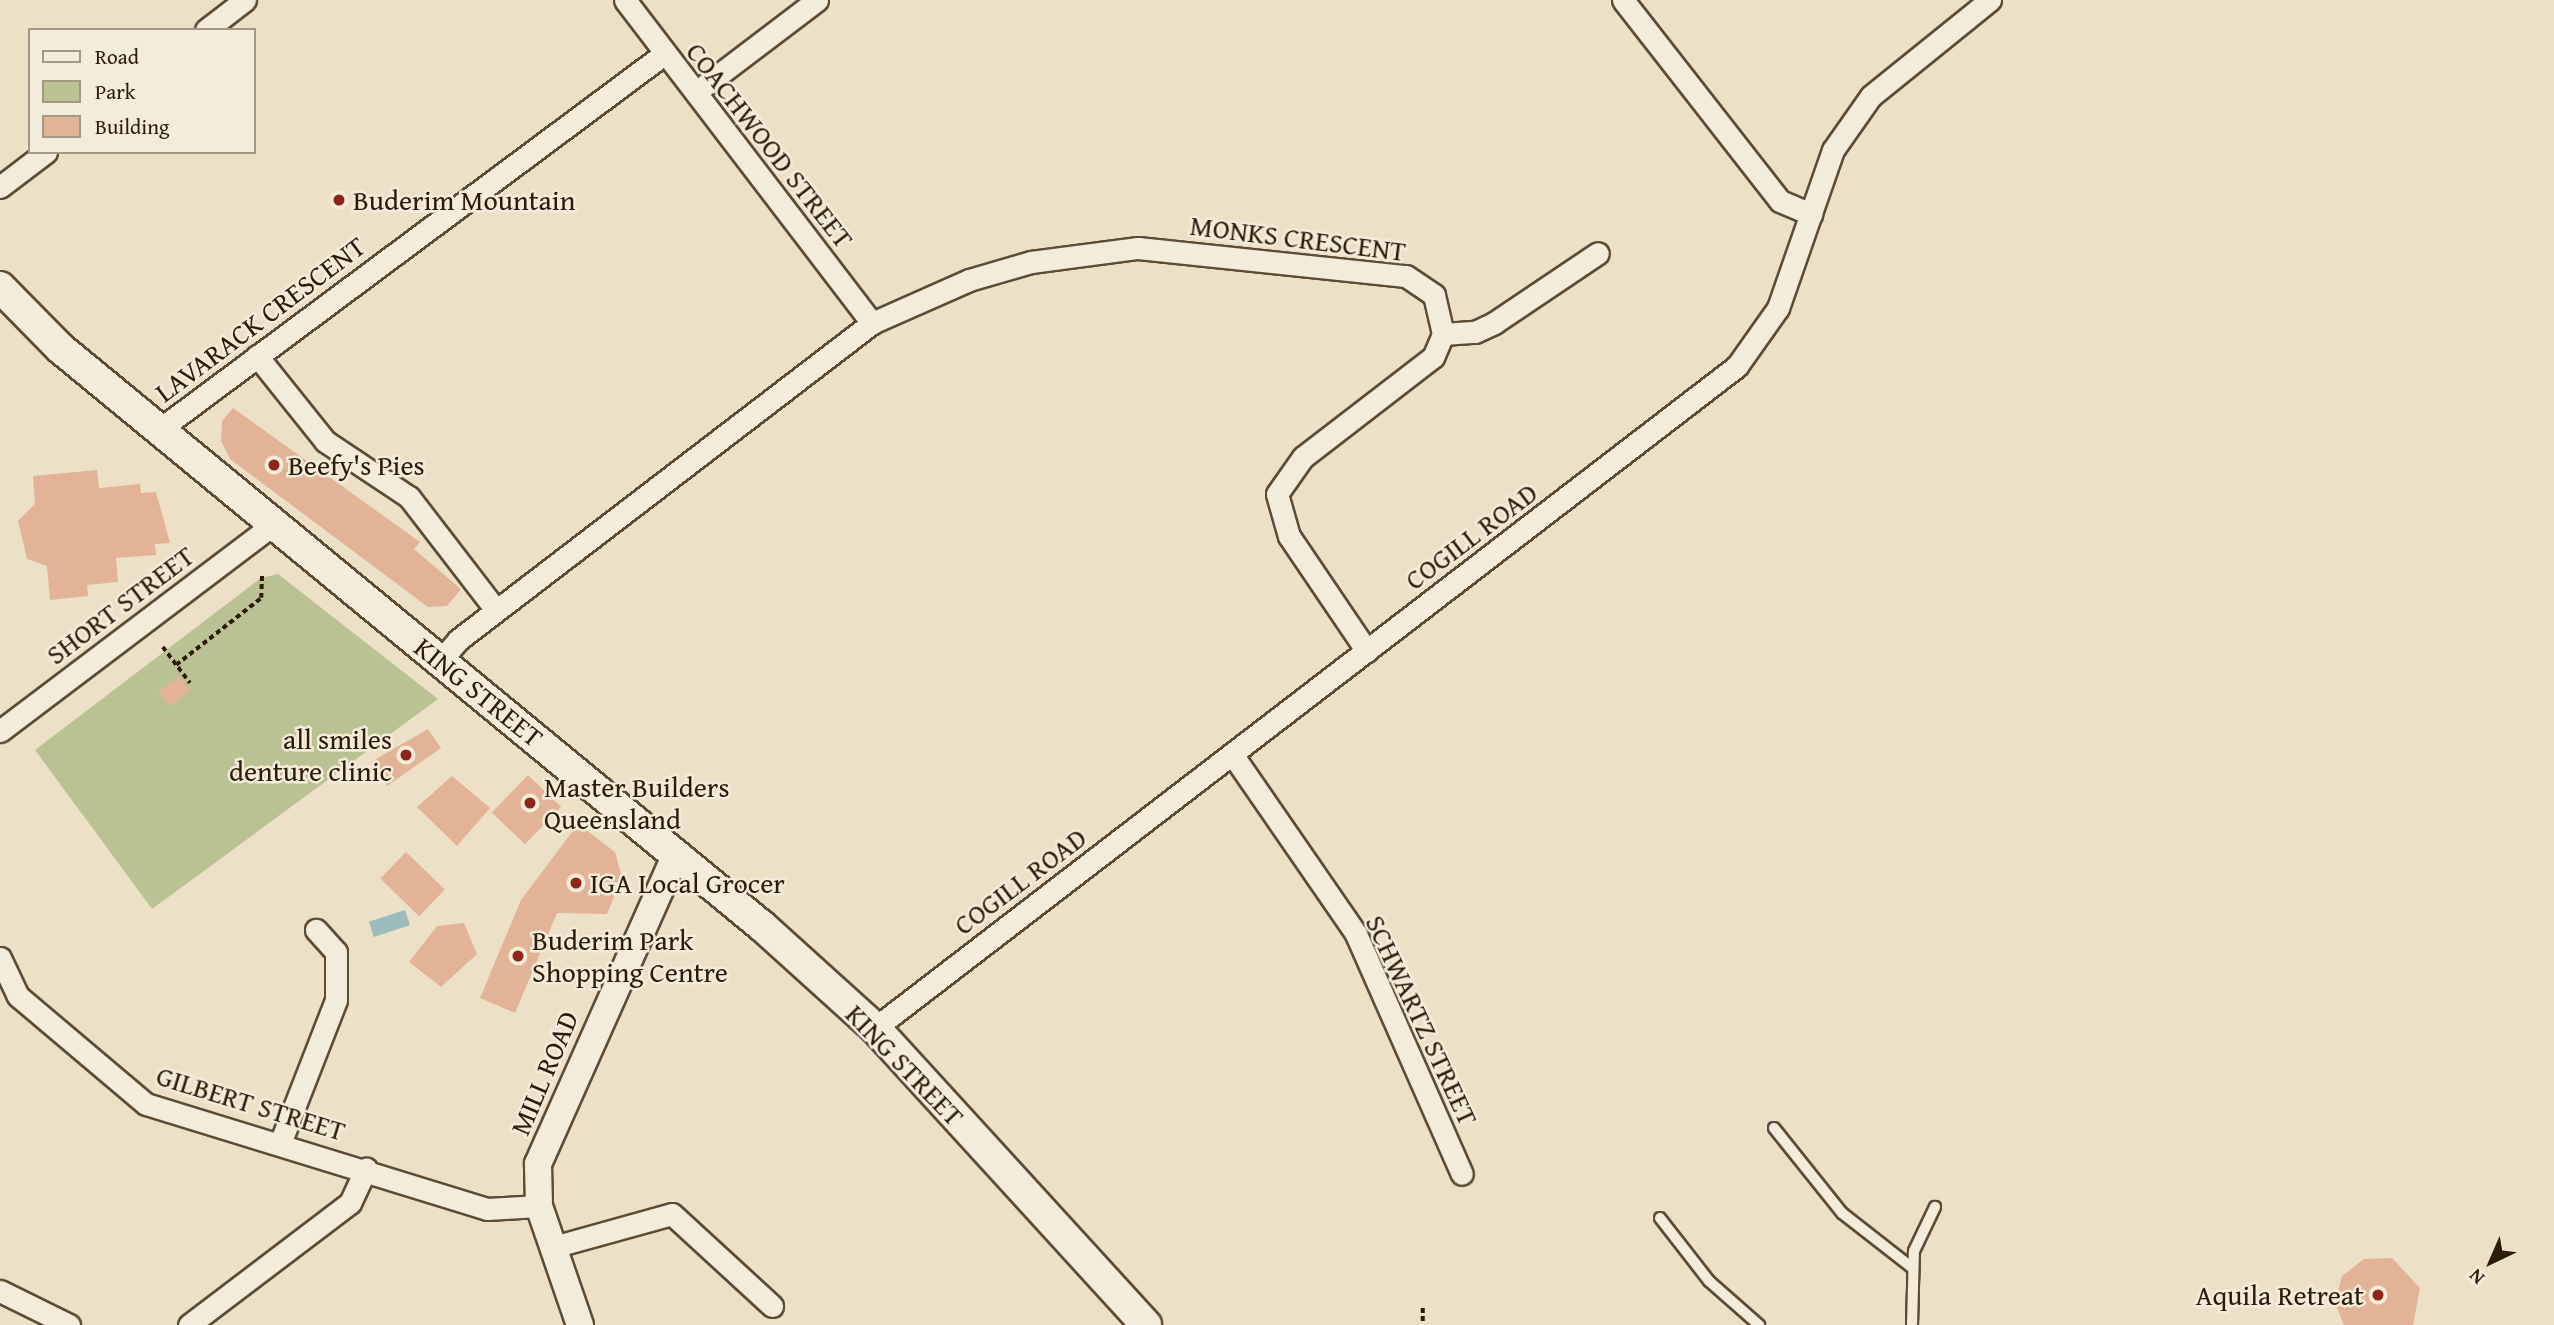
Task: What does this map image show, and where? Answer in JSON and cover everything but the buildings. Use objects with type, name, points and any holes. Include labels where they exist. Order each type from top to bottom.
[{"type":"main road","name":"KING STREET","points":[[0,287],[60,348],[676,854],[875,1028],[1146,1325]]},
{"type":"street","points":[[209,28],[244,0]]},
{"type":"street","name":"COACHWOOD STREET","points":[[625,0],[872,323]]},
{"type":"street","points":[[696,92],[817,0]]},
{"type":"street","points":[[1623,0],[1780,201],[1811,214]]},
{"type":"street","name":"COGILL ROAD","points":[[875,1028],[1737,366],[1778,308],[1833,149],[1871,96],[1990,0]]},
{"type":"street","name":"LAVARACK CRESCENT","points":[[160,429],[664,54]]},
{"type":"street","points":[[0,187],[43,154]]},
{"type":"street","name":"MONKS CRESCENT","points":[[872,323],[969,280],[1031,262],[1138,248],[1406,276],[1434,295],[1443,334]]},
{"type":"street","points":[[1367,651],[1289,536],[1278,494],[1303,457],[1417,373],[1443,334],[1475,332],[1493,323],[1598,253]]},
{"type":"street","points":[[440,661],[496,610],[872,323]]},
{"type":"street","points":[[257,356],[325,441],[409,497],[496,610]]},
{"type":"street","name":"SHORT STREET","points":[[0,731],[274,524]]},
{"type":"street","name":"SCHWARTZ STREET","points":[[1232,754],[1356,934],[1462,1174]]},
{"type":"street","name":"MILL ROAD","points":[[580,1325],[539,1206],[538,1164],[676,854]]},
{"type":"street","points":[[281,1141],[336,1000],[335,952],[316,930]]},
{"type":"street","name":"GILBERT STREET","points":[[0,958],[18,996],[146,1104],[281,1141],[487,1209],[539,1206]]},
{"type":"street","points":[[189,1325],[349,1203],[366,1168]]},
{"type":"street","points":[[553,1247],[603,1228],[672,1214],[772,1306]]},
{"type":"street","points":[[0,1291],[69,1325]]},
{"type":"lane","points":[[1774,1128],[1842,1213],[1912,1267]]},
{"type":"lane","points":[[1912,1325],[1912,1267],[1935,1206]]},
{"type":"lane","points":[[1660,1218],[1709,1282],[1759,1325]]},
{"type":"path","points":[[176,665],[261,598],[262,574]]},
{"type":"path","points":[[163,647],[190,683]]},
{"type":"path","points":[[1423,1308],[1423,1325]]},
{"type":"green space","points":[[278,574],[438,699],[152,909],[35,750],[261,578]]},
{"type":"water","points":[[405,910],[410,925],[374,937],[369,922]]},
{"type":"place","name":"Buderim Mountain","points":[[339,200]]},
{"type":"place","name":"Beefy's Pies","points":[[274,465]]},
{"type":"place","name":"all smiles denture clinic","points":[[406,755]]},
{"type":"place","name":"Master Builders Queensland","points":[[530,803]]},
{"type":"place","name":"IGA Local Grocer","points":[[576,883]]},
{"type":"place","name":"Buderim Park Shopping Centre","points":[[518,956]]},
{"type":"place","name":"Aquila Retreat","points":[[2378,1295]]}]
